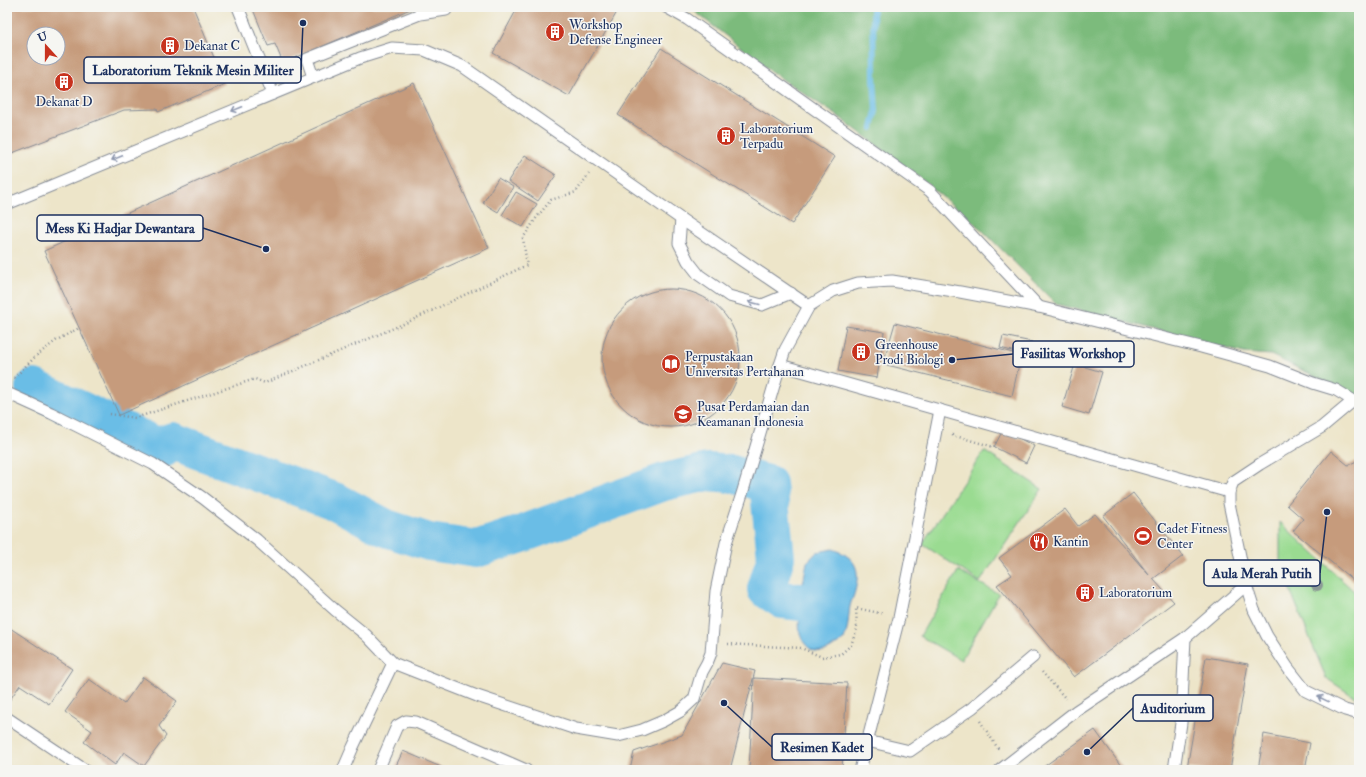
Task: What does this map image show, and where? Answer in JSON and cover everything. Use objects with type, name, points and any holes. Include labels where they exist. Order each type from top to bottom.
[{"type":"lane","points":[[238,7],[273,94]]},
{"type":"lane","points":[[313,77],[307,60],[420,14],[446,10],[447,7]]},
{"type":"lane","points":[[666,7],[687,19],[930,191],[1040,307]]},
{"type":"lane","points":[[7,204],[360,58],[392,48],[424,50],[462,66],[681,219],[809,306]]},
{"type":"lane","points":[[681,219],[679,243],[688,261],[699,275],[729,296],[762,305],[791,293]]},
{"type":"lane","points":[[7,393],[51,413],[153,464],[203,498],[257,540],[335,610],[366,635],[393,663],[477,696],[576,729],[618,736],[642,730],[663,721],[681,711],[694,700],[702,672],[708,663],[711,653],[716,590],[726,543],[754,457],[785,350],[809,306],[833,291],[858,283],[892,281],[1040,307],[1201,347],[1270,366],[1313,383],[1336,390],[1356,402],[1322,427],[1233,482],[1229,492],[1228,503],[1246,585],[1254,610],[1267,636],[1288,668],[1306,691],[1345,710],[1359,714]]},
{"type":"lane","points":[[780,365],[1229,492]]},
{"type":"lane","points":[[860,770],[899,618],[940,410]]},
{"type":"lane","points":[[1004,767],[1076,711],[1185,638],[1246,585]]},
{"type":"lane","points":[[1174,770],[1181,723],[1185,638]]},
{"type":"lane","points":[[867,741],[910,751],[972,708],[1033,657]]},
{"type":"lane","points":[[343,770],[393,663]]},
{"type":"lane","points":[[7,718],[85,770]]},
{"type":"lane","points":[[378,770],[397,726],[406,720],[416,722],[526,770]]},
{"type":"path","points":[[110,414],[135,418],[255,379],[265,383],[408,322],[528,265],[523,238],[537,217],[551,200],[576,192],[598,161]]},
{"type":"path","points":[[12,381],[36,356],[57,340],[79,328]]},
{"type":"path","points":[[712,643],[801,648],[822,657],[841,654],[851,645],[856,629],[856,608],[899,618]]},
{"type":"path","points":[[972,708],[1004,767]]},
{"type":"green space","points":[[689,7],[1359,7],[1359,401],[1339,388],[1271,355],[1244,353],[1056,304],[981,229],[915,174],[838,116],[776,75]]},
{"type":"green space","points":[[984,451],[1042,489],[980,582],[922,544]]},
{"type":"green space","points":[[1280,522],[1359,596],[1359,700],[1326,678],[1280,565]]},
{"type":"green space","points":[[958,571],[999,594],[961,660],[920,636]]},
{"type":"water","points":[[833,549],[847,556],[854,564],[857,583],[850,606],[848,627],[844,639],[840,643],[825,651],[816,651],[808,647],[802,639],[798,609],[807,562],[817,552]]},
{"type":"building","points":[[7,7],[193,7],[225,84],[158,112],[157,109],[124,110],[7,155]]},
{"type":"building","points":[[252,7],[415,7],[283,63],[275,44],[268,46]]},
{"type":"building","name":"Workshop Defense Engineer","points":[[518,7],[608,7],[617,12],[569,96],[493,53]]},
{"type":"building","name":"Laboratorium Terpadu","points":[[661,48],[835,157],[792,224],[618,115]]},
{"type":"building","points":[[414,83],[489,248],[119,415],[44,251]]},
{"type":"building","points":[[525,155],[556,175],[538,201],[508,181]]},
{"type":"building","points":[[498,178],[513,187],[498,212],[483,203]]},
{"type":"building","points":[[516,192],[537,204],[523,227],[502,215]]},
{"type":"building","name":"Perpustakaan Universitas Pertahanan","points":[[678,289],[698,294],[710,300],[725,314],[735,331],[739,344],[739,372],[735,385],[729,397],[715,412],[698,422],[685,426],[664,427],[644,422],[632,416],[617,402],[607,385],[603,372],[602,351],[607,331],[613,319],[627,304],[644,294],[657,290]]},
{"type":"building","points":[[895,323],[1021,355],[1012,396],[883,364]]},
{"type":"building","name":"Greenhouse Prodi Biologi","points":[[846,326],[884,332],[877,378],[838,371]]},
{"type":"building","points":[[1003,336],[1032,342],[1029,355],[1000,348]]},
{"type":"building","points":[[1075,364],[1102,372],[1089,415],[1062,407]]},
{"type":"building","points":[[1003,430],[1034,446],[1026,463],[994,447]]},
{"type":"building","points":[[1331,451],[1348,465],[1359,460],[1359,585],[1293,531],[1303,519],[1287,505]]},
{"type":"building","name":"Laboratorium","points":[[1133,493],[1183,556],[1153,579],[1174,602],[1074,677],[997,585],[1012,575],[999,558],[1065,509],[1078,526],[1095,514],[1149,575],[1103,516]]},
{"type":"building","points":[[7,626],[72,669],[49,704],[20,685],[9,701],[7,699]]},
{"type":"building","points":[[1206,657],[1248,664],[1230,770],[1202,770],[1187,768]]},
{"type":"building","points":[[722,663],[755,671],[730,770],[630,770],[634,752],[682,735]]},
{"type":"building","points":[[143,677],[177,701],[159,726],[166,736],[144,766],[124,752],[115,765],[84,742],[92,731],[65,712],[89,679],[124,704]]},
{"type":"building","points":[[754,678],[847,683],[842,770],[749,770]]},
{"type":"building","points":[[1095,730],[1124,770],[1039,770]]},
{"type":"building","points":[[1264,734],[1310,743],[1305,770],[1258,770]]},
{"type":"building","points":[[403,751],[448,770],[394,770]]},
{"type":"waterway","points":[[872,128],[876,111],[873,7]]},
{"type":"waterway","points":[[34,388],[163,449],[167,443],[173,441],[337,502],[386,528],[429,542],[476,549],[522,534],[664,482],[708,472],[732,474],[768,484],[776,557],[766,589],[783,600],[800,602]]},
{"type":"place","name":"Laboratorium Teknik Mesin Militer","points":[[303,23]]},
{"type":"place","name":"Workshop Defense Engineer","points":[[555,32]]},
{"type":"place","name":"Dekanat C","points":[[170,46]]},
{"type":"place","name":"Dekanat D","points":[[64,82]]},
{"type":"place","name":"Laboratorium Terpadu","points":[[726,136]]},
{"type":"place","name":"Mess Ki Hadjar Dewantara","points":[[266,249]]},
{"type":"place","name":"Greenhouse Prodi Biologi","points":[[861,352]]},
{"type":"place","name":"Fasilitas Workshop","points":[[952,360]]},
{"type":"place","name":"Perpustakaan Universitas Pertahanan","points":[[671,364]]},
{"type":"place","name":"Pusat Perdamaian dan Keamanan Indonesia","points":[[683,414]]},
{"type":"place","name":"Aula Merah Putih","points":[[1327,512]]},
{"type":"place","name":"Cadet Fitness Center","points":[[1143,536]]},
{"type":"place","name":"Kantin","points":[[1039,542]]},
{"type":"place","name":"Laboratorium","points":[[1085,593]]},
{"type":"place","name":"Resimen Kadet","points":[[724,703]]},
{"type":"place","name":"Auditorium","points":[[1087,752]]}]
